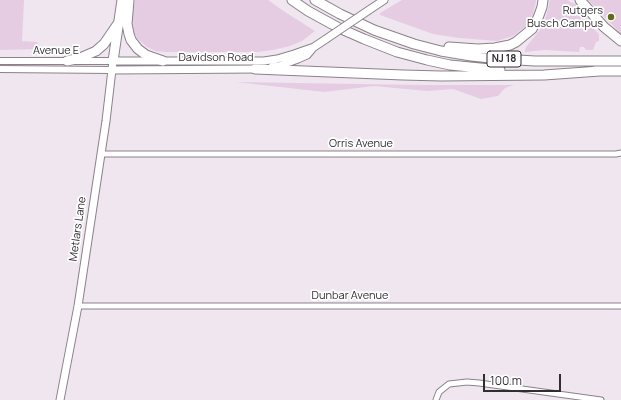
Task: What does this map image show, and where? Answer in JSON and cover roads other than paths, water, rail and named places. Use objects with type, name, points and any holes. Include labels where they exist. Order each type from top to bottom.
[{"type":"highway","points":[[112,65],[122,0]]},
{"type":"highway","points":[[130,0],[127,24],[131,40],[138,49],[146,55],[163,61]]},
{"type":"highway","name":"NJ 18","points":[[292,0],[308,11],[358,37],[397,52],[450,65],[500,70],[621,71]]},
{"type":"highway","name":"NJ 18","points":[[315,0],[351,20],[374,30],[414,44],[441,51],[486,58],[535,61],[621,60]]},
{"type":"highway","points":[[390,36],[458,48],[478,49],[503,47],[516,42],[532,29],[538,18],[543,0]]},
{"type":"highway","points":[[580,0],[604,27],[621,41]]},
{"type":"highway","points":[[67,61],[80,58],[96,51],[104,44],[118,22]]},
{"type":"highway","points":[[255,69],[441,76],[544,75],[600,71]]},
{"type":"main road","name":"Davidson Road","points":[[112,65],[163,61],[264,61],[286,57],[314,47],[384,0]]},
{"type":"main road","name":"Davidson Road","points":[[112,65],[255,69],[279,66],[292,62],[307,55],[314,47]]},
{"type":"main road","name":"Metlars Lane","points":[[60,400],[78,306],[101,154],[112,65]]},
{"type":"street","name":"Avenue E","points":[[0,61],[67,61],[112,65]]},
{"type":"street","name":"Avenue E","points":[[0,69],[112,65]]},
{"type":"street","name":"Orris Avenue","points":[[101,154],[621,153]]},
{"type":"street","name":"Dunbar Avenue","points":[[78,306],[621,306]]},
{"type":"street","points":[[436,400],[439,392],[449,384],[466,382],[601,400]]},
{"type":"place","name":"Rutgers Busch Campus","points":[[611,17]]}]
